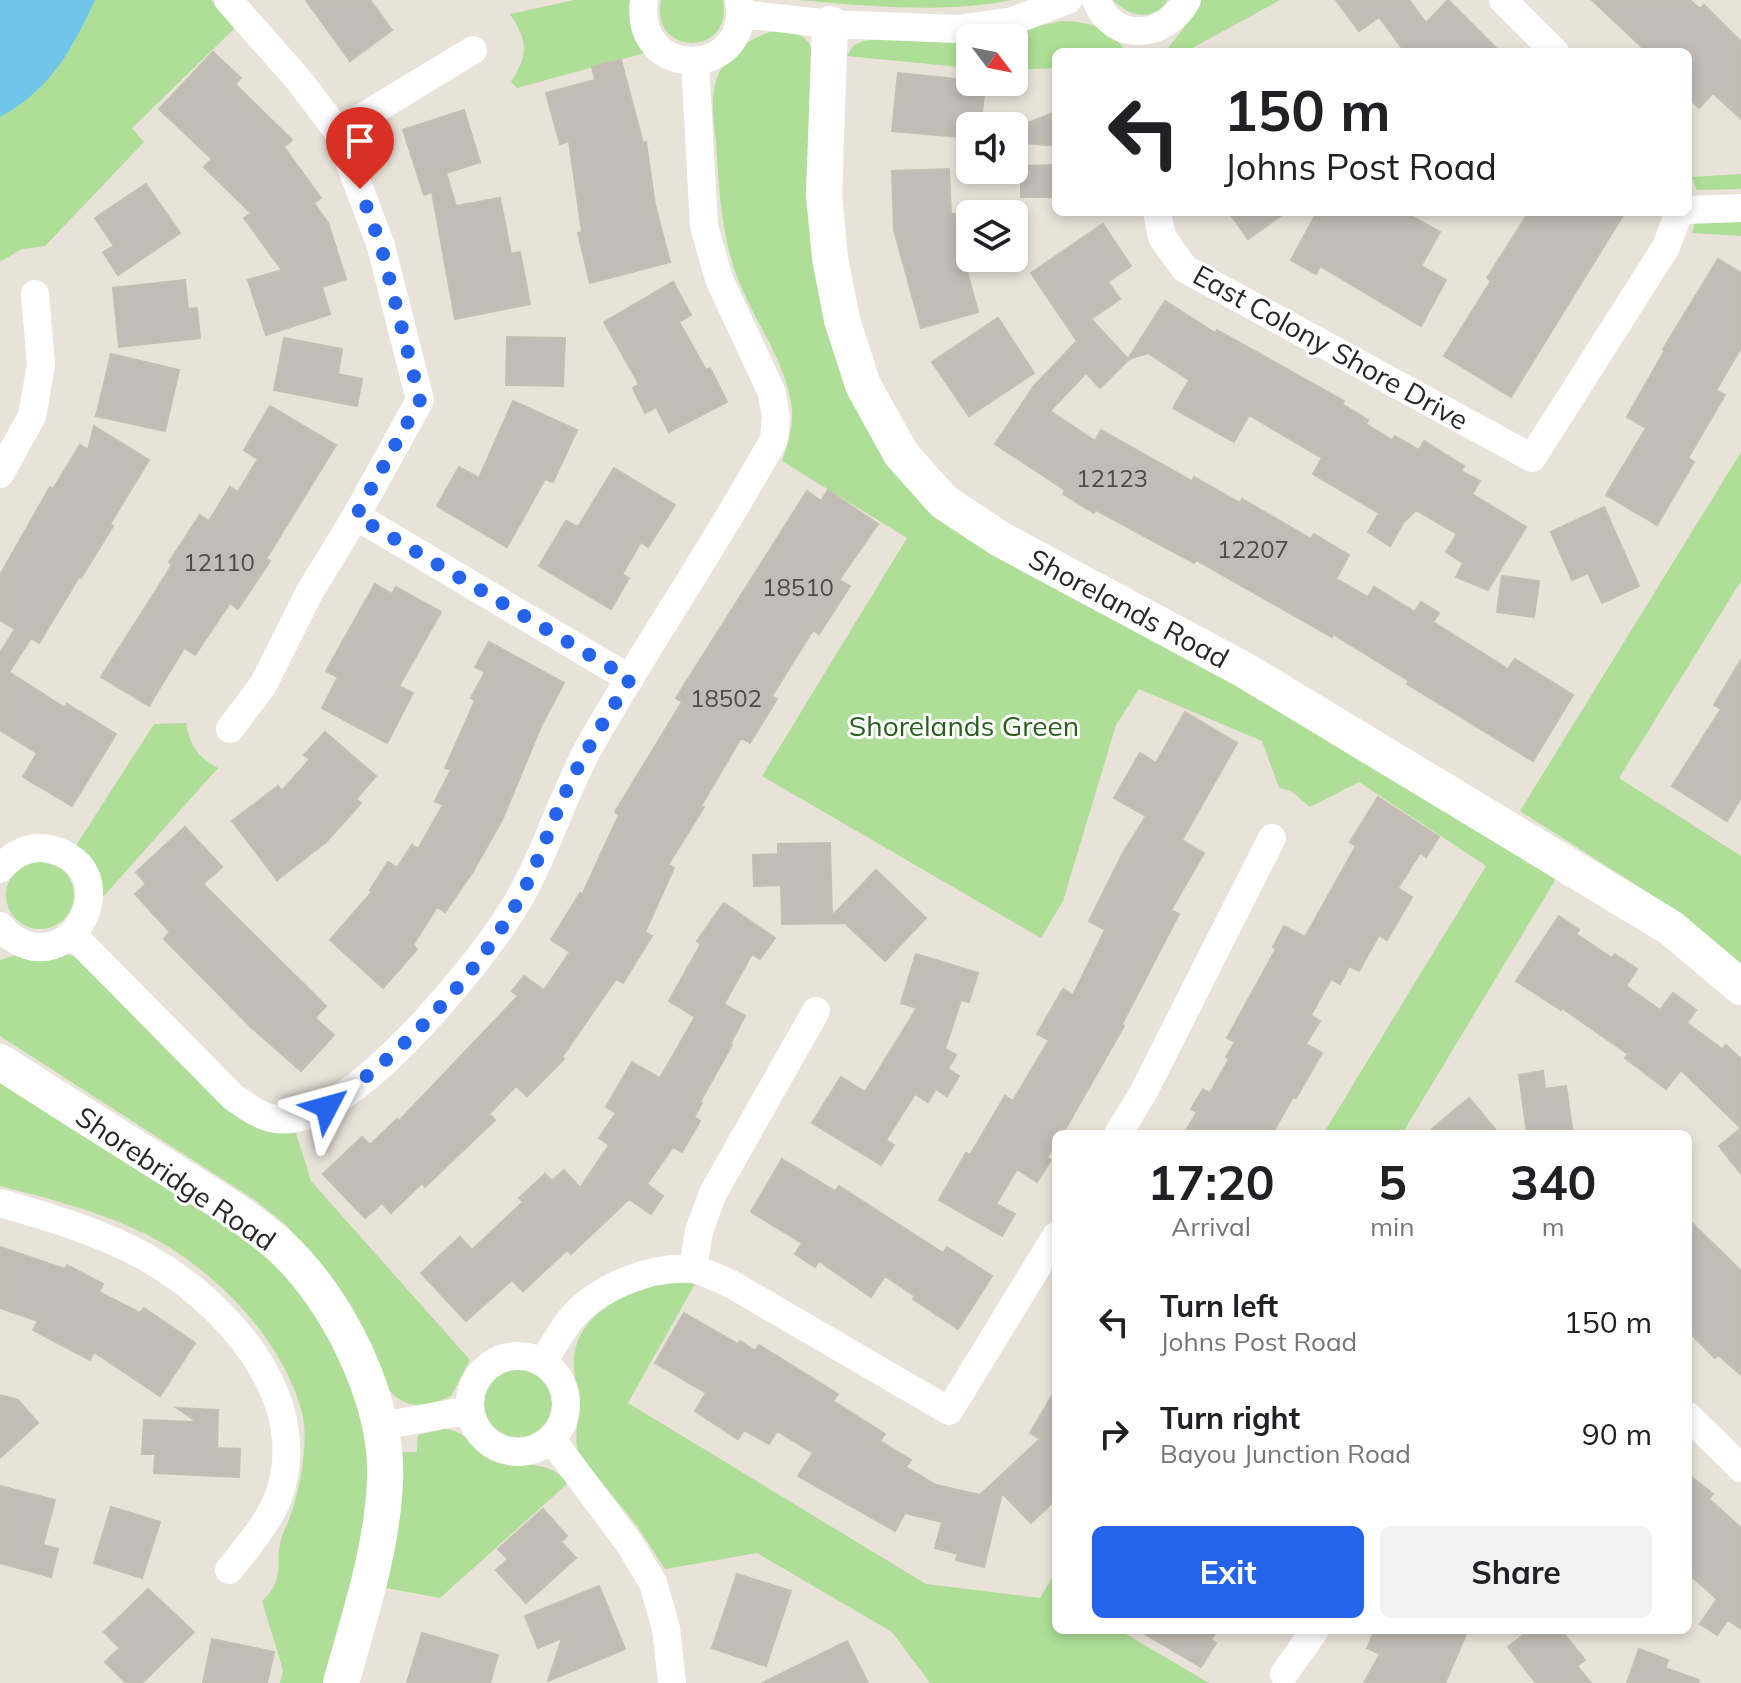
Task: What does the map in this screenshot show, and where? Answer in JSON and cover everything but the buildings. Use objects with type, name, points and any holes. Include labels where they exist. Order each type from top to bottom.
[{"type":"street","points":[[228,0],[288,68],[338,132],[381,246],[420,400],[309,593],[263,685],[230,729]]},
{"type":"street","points":[[644,0],[643,21],[651,40],[665,54],[695,62],[707,60],[726,48],[737,32],[740,7],[830,24],[958,29],[1013,21],[1068,0]]},
{"type":"street","points":[[1096,0],[1100,10],[1114,24],[1133,31],[1149,42],[1175,18],[1187,0]]},
{"type":"street","points":[[1503,0],[1551,48]]},
{"type":"street","name":"Shorelands Road","points":[[830,24],[824,195],[830,258],[842,320],[863,385],[901,454],[944,502],[1000,539],[1246,671],[1671,928],[1741,987]]},
{"type":"street","points":[[338,132],[473,50]]},
{"type":"street","points":[[73,935],[233,1097],[257,1113],[277,1120],[301,1117],[327,1107],[398,1049],[448,998],[488,945],[514,908],[564,795],[592,741],[774,439],[776,417],[772,393],[719,279],[704,226],[695,62]]},
{"type":"street","points":[[1692,210],[1741,208]]},
{"type":"street","name":"East Colony Shore Drive","points":[[1158,216],[1162,237],[1185,269],[1532,458],[1666,247],[1678,216]]},
{"type":"street","points":[[0,474],[32,416],[41,365],[35,294]]},
{"type":"street","points":[[356,516],[630,679]]},
{"type":"street","points":[[1120,1130],[1143,1093],[1272,838]]},
{"type":"street","points":[[0,928],[15,941],[33,947],[54,945],[73,935],[85,919],[89,903],[87,881],[77,864],[63,853],[45,848],[26,850],[1,865]]},
{"type":"street","points":[[693,1269],[699,1231],[713,1193],[816,1011]]},
{"type":"street","name":"Shorebridge Road","points":[[0,1062],[242,1216],[280,1246],[308,1277],[340,1324],[364,1371],[381,1426],[386,1480],[369,1583],[341,1683]]},
{"type":"street","points":[[0,1203],[100,1235],[145,1257],[200,1296],[224,1318],[269,1378],[286,1434],[285,1465],[279,1495],[266,1522],[229,1570]]},
{"type":"street","points":[[543,1362],[570,1320],[590,1300],[622,1283],[655,1271],[693,1269],[731,1284],[949,1411],[1052,1243]]},
{"type":"street","points":[[509,1356],[527,1356],[543,1362],[558,1375],[566,1392],[567,1410],[561,1429],[552,1440],[531,1451],[511,1453],[493,1446],[476,1429],[470,1410],[471,1392],[478,1377],[493,1363],[509,1356]]},
{"type":"street","points":[[381,1426],[470,1410]]},
{"type":"street","points":[[1692,1420],[1741,1468]]},
{"type":"street","points":[[552,1440],[629,1543],[653,1583],[666,1628],[672,1683]]},
{"type":"street","points":[[1284,1674],[1312,1634]]},
{"type":"green space","points":[[95,0],[211,0],[237,26],[132,128],[144,142],[45,246],[22,249],[0,262],[0,117],[33,94],[58,67]]},
{"type":"green space","points":[[574,0],[633,0],[645,53],[517,88],[511,82],[521,63],[524,48],[510,14]]},
{"type":"green space","points":[[661,0],[723,0],[723,19],[716,32],[705,40],[692,43],[678,40],[667,32],[661,18]]},
{"type":"green space","points":[[798,0],[1012,0],[932,8]]},
{"type":"green space","points":[[1113,0],[1168,0],[1155,12],[1141,15],[1126,10]]},
{"type":"green space","points":[[1199,0],[1280,0],[1192,48],[1168,48],[1196,12]]},
{"type":"green space","points":[[1062,21],[1082,23],[1106,31],[1123,48],[1052,48],[1052,68],[1028,69],[1028,28]]},
{"type":"green space","name":"Shorelands Green","points":[[778,30],[792,33],[810,44],[816,57],[813,209],[895,462],[1235,676],[1560,872],[1404,1130],[1325,1130],[1486,866],[1359,782],[1310,807],[1291,791],[1279,788],[1262,741],[1139,689],[1116,725],[1063,901],[1041,938],[762,776],[907,538],[782,461],[792,424],[791,402],[782,370],[732,263],[724,229],[713,104],[714,88],[725,63],[740,48],[759,36]]},
{"type":"green space","points":[[956,36],[956,67],[847,56],[853,46],[863,41],[892,37]]},
{"type":"green space","points":[[1741,174],[1741,189],[1697,190],[1692,177]]},
{"type":"green space","points":[[1741,217],[1741,236],[1692,233],[1695,222]]},
{"type":"green space","points":[[1741,452],[1741,581],[1619,778],[1741,856],[1741,965],[1682,914],[1520,811]]},
{"type":"green space","points":[[186,723],[196,750],[218,768],[103,897],[97,867],[89,856],[75,847],[154,724]]},
{"type":"green space","points":[[40,861],[64,871],[74,895],[64,919],[40,929],[16,919],[6,895],[16,871]]},
{"type":"green space","points":[[22,953],[80,957],[295,1130],[311,1181],[470,1360],[451,1396],[415,1405],[392,1393],[327,1272],[286,1225],[255,1200],[0,1036],[0,960]]},
{"type":"green space","points":[[0,1071],[253,1237],[313,1297],[367,1424],[377,1490],[332,1683],[280,1683],[283,1670],[262,1601],[275,1584],[281,1539],[298,1490],[305,1443],[303,1417],[278,1357],[236,1302],[184,1257],[128,1226],[97,1214],[0,1186]]},
{"type":"green space","points":[[670,1280],[696,1282],[628,1403],[926,1584],[1040,1598],[1052,1578],[1052,1634],[1126,1634],[1209,1683],[930,1683],[892,1632],[757,1553],[665,1569],[637,1526],[578,1453],[576,1440],[578,1403],[574,1359],[578,1342],[596,1316],[639,1290]]},
{"type":"green space","points":[[525,1369],[546,1384],[552,1403],[550,1416],[542,1427],[525,1437],[511,1437],[494,1427],[486,1416],[484,1396],[494,1379],[505,1371]]},
{"type":"green space","points":[[444,1429],[459,1433],[498,1459],[545,1467],[561,1476],[567,1484],[440,1598],[386,1588],[399,1521],[401,1452],[417,1452],[418,1435]]},
{"type":"water","points":[[0,0],[95,0],[58,67],[33,94],[0,117]]},
{"type":"route","points":[[327,1107],[398,1049],[448,998],[488,945],[514,908],[564,795],[630,679],[356,516],[420,400],[381,246],[360,189]]}]
